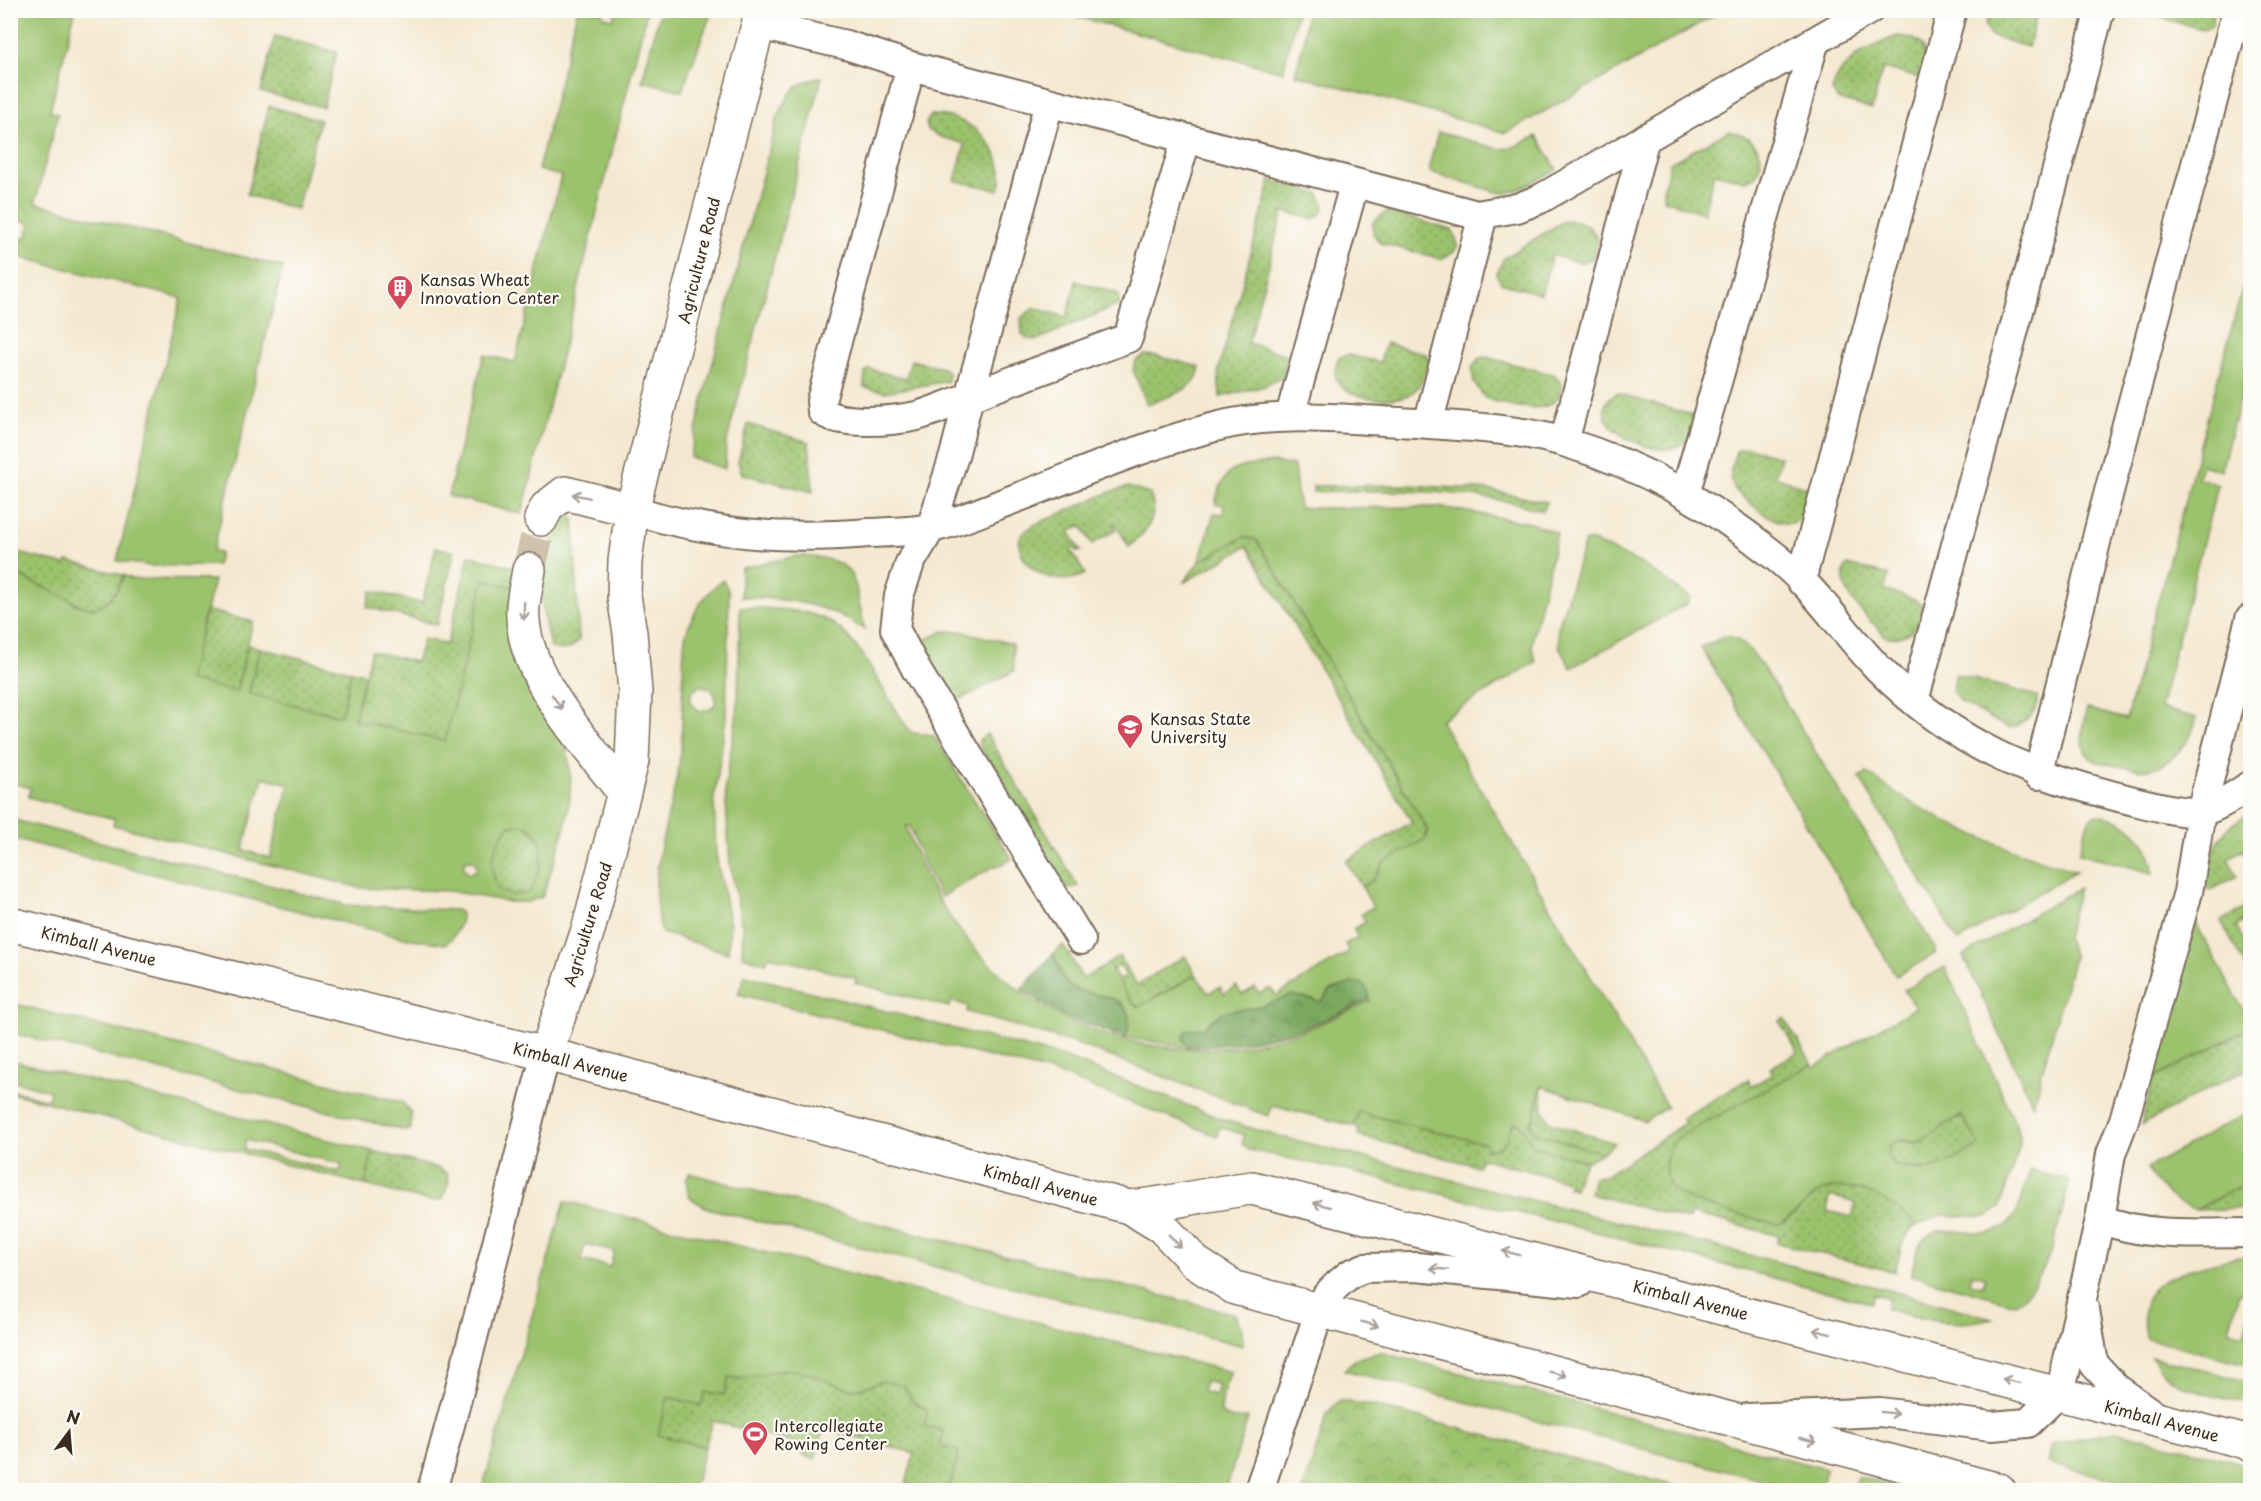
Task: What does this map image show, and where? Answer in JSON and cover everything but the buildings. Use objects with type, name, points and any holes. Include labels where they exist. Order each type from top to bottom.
[{"type":"main road","name":"Agriculture Road","points":[[546,1054],[589,927],[624,793],[635,728],[631,645],[624,596],[625,561],[632,510],[761,18]]},
{"type":"main road","points":[[541,519],[547,507],[565,493],[632,510]]},
{"type":"main road","points":[[530,570],[523,608],[524,629],[544,684],[624,793]]},
{"type":"main road","name":"Kimball Avenue","points":[[10,924],[546,1054],[1129,1207],[1162,1227],[1196,1263],[1235,1288],[1999,1491]]},
{"type":"main road","name":"Kimball Avenue","points":[[1129,1207],[1169,1204],[1207,1193],[1251,1188],[2250,1443]]},
{"type":"lane","points":[[761,18],[911,66],[1246,156],[1266,158],[1354,185],[1455,211],[1483,215],[1516,208],[1540,199],[1814,44],[1869,10]]},
{"type":"lane","points":[[1801,581],[1952,10]]},
{"type":"lane","points":[[1914,701],[2100,10]]},
{"type":"lane","points":[[2038,775],[2102,518],[2237,10]]},
{"type":"lane","points":[[1685,494],[1814,44]]},
{"type":"lane","points":[[911,66],[821,401],[822,411],[830,418],[886,419],[917,416],[1128,338],[1186,140]]},
{"type":"lane","points":[[1049,103],[954,456],[931,528],[910,563],[899,596],[896,629],[917,671],[1081,940]]},
{"type":"lane","points":[[1564,442],[1645,138]]},
{"type":"lane","points":[[1290,416],[1354,185]]},
{"type":"lane","points":[[1428,424],[1483,215]]},
{"type":"lane","points":[[632,510],[686,526],[747,535],[820,537],[931,528],[1170,440],[1216,426],[1290,416],[1428,424],[1509,432],[1564,442],[1632,465],[1707,506],[1780,561],[1801,581],[1878,668],[1914,701],[1956,735],[2038,775],[2159,807],[2201,812],[2250,786]]},
{"type":"lane","points":[[1727,1419],[1880,1412],[1992,1426],[2028,1423],[2059,1393],[2100,1220],[2111,1154],[2124,1120],[2188,892],[2201,812],[2250,619]]},
{"type":"lane","points":[[432,1491],[472,1351],[508,1195],[546,1054]]},
{"type":"lane","points":[[2100,1220],[2139,1231],[2188,1235],[2250,1233]]},
{"type":"lane","points":[[1258,1491],[1320,1310],[1327,1295],[1350,1274],[1364,1268],[1388,1266],[1461,1270],[1664,1292]]},
{"type":"lane","points":[[2082,1296],[2094,1364],[2116,1388],[2160,1419]]},
{"type":"green space","points":[[11,10],[75,11],[50,111],[58,114],[35,203],[283,267],[213,551],[220,553],[217,565],[150,566],[117,561],[181,298],[11,255],[11,235],[26,239],[30,223],[12,218],[11,224]]},
{"type":"green space","points":[[1297,10],[1283,72],[1055,11]]},
{"type":"green space","points":[[1307,10],[1722,11],[1506,133],[1295,74],[1303,45]]},
{"type":"green space","points":[[577,11],[604,11],[602,16],[613,19],[616,11],[647,11],[522,514],[448,496],[484,355],[515,362],[561,176],[538,170]]},
{"type":"green space","points":[[660,11],[712,11],[682,91],[642,81]]},
{"type":"green space","points":[[1990,11],[2038,11],[2028,47],[1990,36],[1985,25]]},
{"type":"green space","points":[[2134,11],[2214,11],[2212,26],[2202,29]]},
{"type":"green space","points":[[275,36],[337,52],[323,107],[261,92]]},
{"type":"green space","points":[[1897,36],[1914,39],[1922,46],[1925,58],[1923,74],[1916,77],[1883,68],[1872,109],[1837,99],[1832,90],[1842,69],[1858,55]]},
{"type":"green space","points":[[822,77],[726,444],[725,469],[690,457],[704,396],[777,119],[793,90],[804,83]]},
{"type":"green space","points":[[269,106],[320,120],[297,209],[247,195]]},
{"type":"green space","points":[[931,115],[964,122],[982,135],[989,143],[999,163],[1002,176],[999,190],[955,181],[965,144],[941,137],[928,130],[926,123]]},
{"type":"green space","points":[[1729,131],[1745,136],[1757,146],[1761,160],[1755,177],[1745,181],[1714,173],[1704,213],[1664,200],[1663,190],[1670,163]]},
{"type":"green space","points":[[1438,132],[1499,149],[1511,148],[1537,136],[1557,170],[1506,193],[1430,172]]},
{"type":"green space","points":[[1271,180],[1319,194],[1324,205],[1323,212],[1313,219],[1283,212],[1248,343],[1285,354],[1287,360],[1283,377],[1265,386],[1220,397],[1218,372]]},
{"type":"green space","points":[[1387,211],[1452,230],[1457,247],[1453,253],[1442,259],[1380,243],[1373,233],[1373,222]]},
{"type":"green space","points":[[1572,220],[1585,225],[1595,234],[1598,245],[1592,259],[1580,263],[1552,255],[1541,294],[1501,283],[1496,274],[1504,258],[1562,222]]},
{"type":"green space","points":[[2250,260],[2250,359],[2221,471],[2202,465],[2198,478],[2218,484],[2160,708],[2197,718],[2186,743],[2173,757],[2158,767],[2135,769],[2098,762],[2089,757],[2084,749],[2082,738],[2087,709],[2126,719]]},
{"type":"green space","points":[[1076,281],[1117,293],[1120,304],[1037,340],[1028,339],[1022,334],[1021,318],[1034,308],[1067,317]]},
{"type":"green space","points":[[1386,343],[1428,356],[1429,362],[1424,378],[1413,392],[1400,398],[1372,398],[1346,390],[1338,382],[1335,371],[1340,357],[1348,355],[1380,362]]},
{"type":"green space","points":[[1145,355],[1200,367],[1198,375],[1194,382],[1180,392],[1147,404],[1133,370],[1136,361]]},
{"type":"green space","points":[[1486,357],[1555,375],[1562,384],[1559,396],[1552,403],[1543,407],[1531,408],[1485,398],[1474,383],[1472,368],[1479,358]]},
{"type":"green space","points":[[911,360],[943,368],[948,372],[948,381],[885,392],[864,387],[865,372],[870,369],[906,379]]},
{"type":"green space","points":[[1617,393],[1692,415],[1694,421],[1687,442],[1670,449],[1659,449],[1639,444],[1618,432],[1610,425],[1605,407],[1610,397]]},
{"type":"green space","points":[[748,424],[809,442],[813,492],[742,474],[738,462]]},
{"type":"green space","points":[[1749,448],[1781,457],[1775,476],[1812,490],[1805,513],[1798,521],[1780,522],[1759,510],[1735,490],[1731,475],[1736,451]]},
{"type":"green space","points":[[1273,462],[1294,466],[1299,508],[1440,507],[1531,523],[1557,533],[1533,636],[1532,647],[1536,662],[1440,720],[1667,1107],[1645,1121],[1541,1086],[1534,1118],[1530,1124],[1535,1132],[1602,1153],[1587,1161],[1536,1147],[1531,1143],[1520,1124],[1512,1125],[1509,1135],[1500,1146],[1485,1149],[1487,1145],[1358,1112],[1354,1126],[1272,1105],[1268,1116],[1077,1044],[967,1012],[968,1006],[951,1001],[949,1007],[855,983],[856,978],[769,956],[766,963],[742,956],[743,931],[730,864],[725,787],[738,706],[740,607],[803,612],[837,626],[861,653],[912,733],[933,735],[1012,859],[997,867],[996,865],[941,897],[923,863],[910,826],[906,826],[926,876],[953,921],[986,961],[1025,994],[1069,1020],[1117,1038],[1168,1048],[1223,1048],[1262,1042],[1299,1032],[1370,1001],[1368,991],[1352,983],[1331,990],[1321,1002],[1292,995],[1262,1006],[1212,1019],[1205,1027],[1183,1039],[1188,1047],[1126,1038],[1129,1021],[1126,1010],[1120,1002],[1078,990],[1068,984],[1053,954],[1063,945],[1083,979],[1109,963],[1128,997],[1138,1007],[1196,975],[1208,993],[1220,987],[1224,994],[1236,986],[1242,995],[1255,987],[1259,994],[1271,988],[1276,996],[1349,952],[1345,944],[1358,937],[1353,929],[1366,922],[1361,914],[1373,907],[1362,887],[1374,880],[1383,863],[1427,837],[1427,829],[1257,540],[1244,537],[1199,562],[1214,513],[1223,514],[1224,505],[1215,504],[1223,481],[1228,474],[1242,467]]},
{"type":"green space","points":[[1409,485],[1489,490],[1547,502],[1543,511],[1515,503],[1458,494],[1399,491],[1313,492],[1313,486]]},
{"type":"green space","points":[[1128,487],[1150,494],[1153,502],[1152,517],[1149,523],[1129,547],[1115,523],[1113,524],[1116,530],[1092,544],[1081,525],[1069,532],[1081,551],[1078,552],[1074,547],[1071,550],[1085,574],[1075,578],[1054,578],[1034,570],[1027,562],[1021,553],[1019,542],[1021,535],[1034,525],[1110,492]]},
{"type":"green space","points":[[570,516],[574,519],[579,640],[569,648],[558,650],[550,647],[544,615],[544,573],[555,532]]},
{"type":"green space","points":[[1244,537],[1256,540],[1261,547],[1427,829],[1424,840],[1383,863],[1374,880],[1362,887],[1346,861],[1412,822],[1247,546],[1183,583],[1199,562]]},
{"type":"green space","points":[[1585,541],[1591,541],[1640,563],[1690,597],[1688,603],[1571,668],[1559,646],[1558,628]]},
{"type":"green space","points":[[436,547],[455,552],[437,625],[367,607],[371,591],[422,603]]},
{"type":"green space","points":[[11,551],[66,565],[67,561],[123,575],[111,598],[100,606],[87,608],[11,572]]},
{"type":"green space","points":[[469,555],[521,569],[517,588],[484,580],[445,741],[354,720],[371,651],[416,662],[423,639],[447,644]]},
{"type":"green space","points":[[797,556],[818,557],[844,566],[851,574],[855,584],[865,630],[835,613],[806,604],[741,597],[741,568]]},
{"type":"green space","points":[[1847,565],[1889,575],[1884,590],[1913,599],[1922,605],[1920,620],[1912,631],[1900,637],[1885,636],[1848,594],[1844,584]]},
{"type":"green space","points":[[10,572],[64,596],[77,605],[94,608],[122,581],[123,575],[133,579],[214,580],[200,634],[236,692],[248,645],[260,648],[249,693],[341,716],[351,671],[365,674],[354,720],[445,740],[484,579],[517,588],[567,752],[570,793],[563,835],[542,897],[527,902],[509,902],[449,891],[361,888],[113,825],[115,819],[28,797],[31,788],[11,783]],"holes":[[[263,777],[289,784],[270,858],[243,850]],[[465,861],[475,861],[477,870],[468,874],[463,866]]]},
{"type":"green space","points":[[723,580],[729,592],[726,719],[714,799],[716,854],[730,925],[728,953],[662,933],[657,910],[656,888],[661,845],[680,757],[685,637],[699,605]],"holes":[[[700,686],[711,688],[716,698],[711,709],[700,711],[691,704],[691,693]]]},
{"type":"green space","points":[[206,610],[253,622],[236,692],[188,680]]},
{"type":"green space","points":[[944,631],[960,631],[1013,644],[1014,671],[955,702],[925,653],[923,641]]},
{"type":"green space","points":[[1726,636],[1742,643],[1761,664],[1936,950],[1935,954],[1896,976],[1701,647]]},
{"type":"green space","points":[[260,648],[351,671],[341,716],[249,694]]},
{"type":"green space","points":[[1956,674],[2037,696],[2036,708],[2020,725],[2008,728],[1961,702],[1952,691]]},
{"type":"green space","points":[[987,734],[1078,886],[1069,889],[1062,883],[979,744],[979,740]]},
{"type":"green space","points":[[1867,773],[1917,806],[1967,831],[2019,852],[2076,871],[1958,941],[1859,777]]},
{"type":"green space","points":[[2095,815],[2117,820],[2135,833],[2148,851],[2153,873],[2079,853],[2088,822]]},
{"type":"green space","points":[[2246,816],[2250,823],[2250,862],[2243,850],[2228,858],[2237,876],[2210,891],[2203,889],[2208,867],[2221,837],[2236,822]]},
{"type":"green space","points":[[10,819],[347,905],[456,910],[461,913],[460,922],[454,934],[445,944],[400,937],[11,838]]},
{"type":"green space","points":[[525,825],[539,838],[542,847],[541,866],[529,893],[511,895],[499,891],[493,873],[493,857],[498,842],[509,826]]},
{"type":"green space","points":[[2079,888],[2066,937],[2074,957],[2033,1105],[1963,956]]},
{"type":"green space","points":[[2250,905],[2250,917],[2236,926],[2250,952],[2250,976],[2221,921]]},
{"type":"green space","points":[[2194,920],[2250,1022],[2250,1028],[2153,1079]]},
{"type":"green space","points":[[1053,954],[1068,984],[1078,990],[1120,1002],[1126,1010],[1129,1021],[1126,1038],[1064,1016],[1022,989]]},
{"type":"green space","points":[[1119,956],[1137,985],[1185,956],[1196,975],[1138,1007],[1128,997],[1119,981],[1126,977],[1120,965],[1112,970],[1109,963]]},
{"type":"green space","points":[[1945,967],[2020,1134],[2020,1145],[2000,1207],[1986,1217],[1940,1215],[1916,1226],[1905,1215],[1882,1201],[1852,1190],[1840,1189],[1818,1196],[1783,1223],[1777,1224],[1695,1202],[1672,1188],[1665,1169],[1666,1161],[1670,1148],[1679,1137],[1812,1064],[1814,1067],[1915,1008],[1904,990]],"holes":[[[1961,1115],[1916,1170],[1889,1145],[1904,1140],[1918,1143]]]},
{"type":"green space","points":[[745,975],[1064,1057],[1227,1121],[1267,1133],[1992,1318],[1965,1323],[1926,1319],[1886,1309],[1889,1298],[1874,1294],[1871,1303],[1565,1224],[1339,1169],[1249,1150],[1242,1144],[1244,1135],[1220,1127],[1217,1136],[1058,1074],[738,994]]},
{"type":"green space","points":[[1352,983],[1362,983],[1368,991],[1369,999],[1303,1028],[1260,1039],[1213,1046],[1188,1047],[1183,1038],[1187,1030],[1205,1027],[1223,1012],[1262,1006],[1292,995],[1321,1002],[1331,990]]},
{"type":"green space","points":[[11,1003],[402,1102],[411,1113],[411,1129],[407,1128],[407,1131],[11,1033]]},
{"type":"green space","points":[[1784,1018],[1812,1064],[1679,1137],[1667,1154],[1665,1169],[1668,1181],[1675,1191],[1695,1202],[1777,1224],[1789,1218],[1821,1191],[1846,1187],[1873,1195],[1898,1209],[1916,1226],[1904,1241],[1895,1272],[1777,1243],[1779,1236],[1691,1213],[1689,1220],[1590,1194],[1594,1177],[1605,1176],[1685,1123],[1682,1118],[1748,1079],[1752,1086],[1773,1074],[1770,1068],[1798,1052],[1779,1021]],"holes":[[[1830,1196],[1856,1203],[1852,1217],[1827,1211]]]},
{"type":"green space","points":[[2250,1028],[2250,1067],[2141,1125],[2153,1079]]},
{"type":"green space","points":[[10,1060],[373,1151],[365,1185],[11,1093],[11,1090],[48,1100],[50,1091],[11,1080]],"holes":[[[246,1140],[342,1164],[340,1172],[244,1149]]]},
{"type":"green space","points":[[1541,1086],[1543,1109],[1550,1122],[1614,1143],[1602,1153],[1535,1133],[1530,1124],[1534,1118]]},
{"type":"green space","points":[[2250,1111],[2250,1181],[2196,1210],[2174,1199],[2151,1175],[2147,1168]]},
{"type":"green space","points":[[1358,1112],[1487,1144],[1486,1149],[1498,1148],[1502,1145],[1515,1122],[1522,1127],[1536,1147],[1587,1161],[1579,1173],[1574,1189],[1568,1187],[1569,1182],[1481,1158],[1478,1166],[1358,1136],[1359,1128],[1354,1126]]},
{"type":"green space","points":[[1961,1115],[1980,1145],[1948,1163],[1929,1169],[1894,1165],[1888,1157],[1889,1145],[1893,1142],[1918,1143]]},
{"type":"green space","points":[[373,1151],[437,1168],[447,1173],[449,1181],[442,1200],[428,1201],[365,1185]]},
{"type":"green space","points":[[2030,1170],[2070,1181],[2046,1264],[2038,1279],[2016,1304],[1911,1275],[1918,1248],[1929,1235],[1940,1231],[1992,1232],[2004,1227],[2018,1210]],"holes":[[[1972,1274],[1985,1277],[1983,1286],[1970,1283]]]},
{"type":"green space","points":[[689,1173],[1235,1314],[1242,1330],[1243,1346],[707,1208],[689,1197],[686,1181]]},
{"type":"green space","points":[[2250,1181],[2250,1208],[2196,1210]]},
{"type":"green space","points":[[565,1201],[1231,1372],[1224,1392],[1221,1414],[1232,1419],[1248,1418],[1226,1490],[949,1490],[958,1452],[940,1446],[923,1426],[928,1410],[913,1402],[909,1394],[882,1381],[863,1388],[848,1389],[830,1382],[729,1378],[724,1396],[701,1405],[659,1435],[705,1447],[693,1490],[482,1490]],"holes":[[[585,1244],[614,1251],[610,1267],[581,1260]],[[1205,1381],[1218,1385],[1215,1395],[1202,1392]]]},
{"type":"green space","points":[[2238,1257],[2250,1258],[2250,1295],[2239,1292],[2229,1330],[2244,1334],[2250,1307],[2250,1365],[2147,1339],[2143,1317],[2147,1300],[2156,1287],[2185,1271]]},
{"type":"green space","points":[[1380,1352],[1826,1469],[1822,1485],[1842,1490],[1798,1490],[1344,1370],[1355,1360]]},
{"type":"green space","points":[[2152,1357],[2250,1382],[2250,1404],[2209,1395],[2182,1385],[2160,1369]]},
{"type":"green space","points":[[784,1369],[805,1372],[848,1389],[863,1388],[882,1381],[904,1386],[913,1402],[928,1410],[924,1426],[944,1431],[940,1446],[959,1452],[949,1490],[928,1490],[906,1484],[914,1453],[824,1429],[815,1459],[801,1455],[803,1446],[713,1421],[705,1447],[658,1435],[668,1397],[701,1405],[705,1392],[724,1395],[729,1377],[741,1379]]},
{"type":"green space","points":[[1339,1401],[1371,1405],[1691,1490],[1303,1490],[1328,1412]]},
{"type":"green space","points":[[2115,1431],[2250,1465],[2250,1490],[2155,1490],[2048,1463],[2052,1444]]},
{"type":"green space","points":[[1857,1477],[1913,1490],[1853,1490]]},
{"type":"tunnel","points":[[529,570],[541,519]]},
{"type":"place","name":"Kansas Wheat Innovation Center","points":[[400,311]]},
{"type":"place","name":"Kansas State University","points":[[1130,750]]},
{"type":"place","name":"Intercollegiate Rowing Center","points":[[755,1457]]}]
